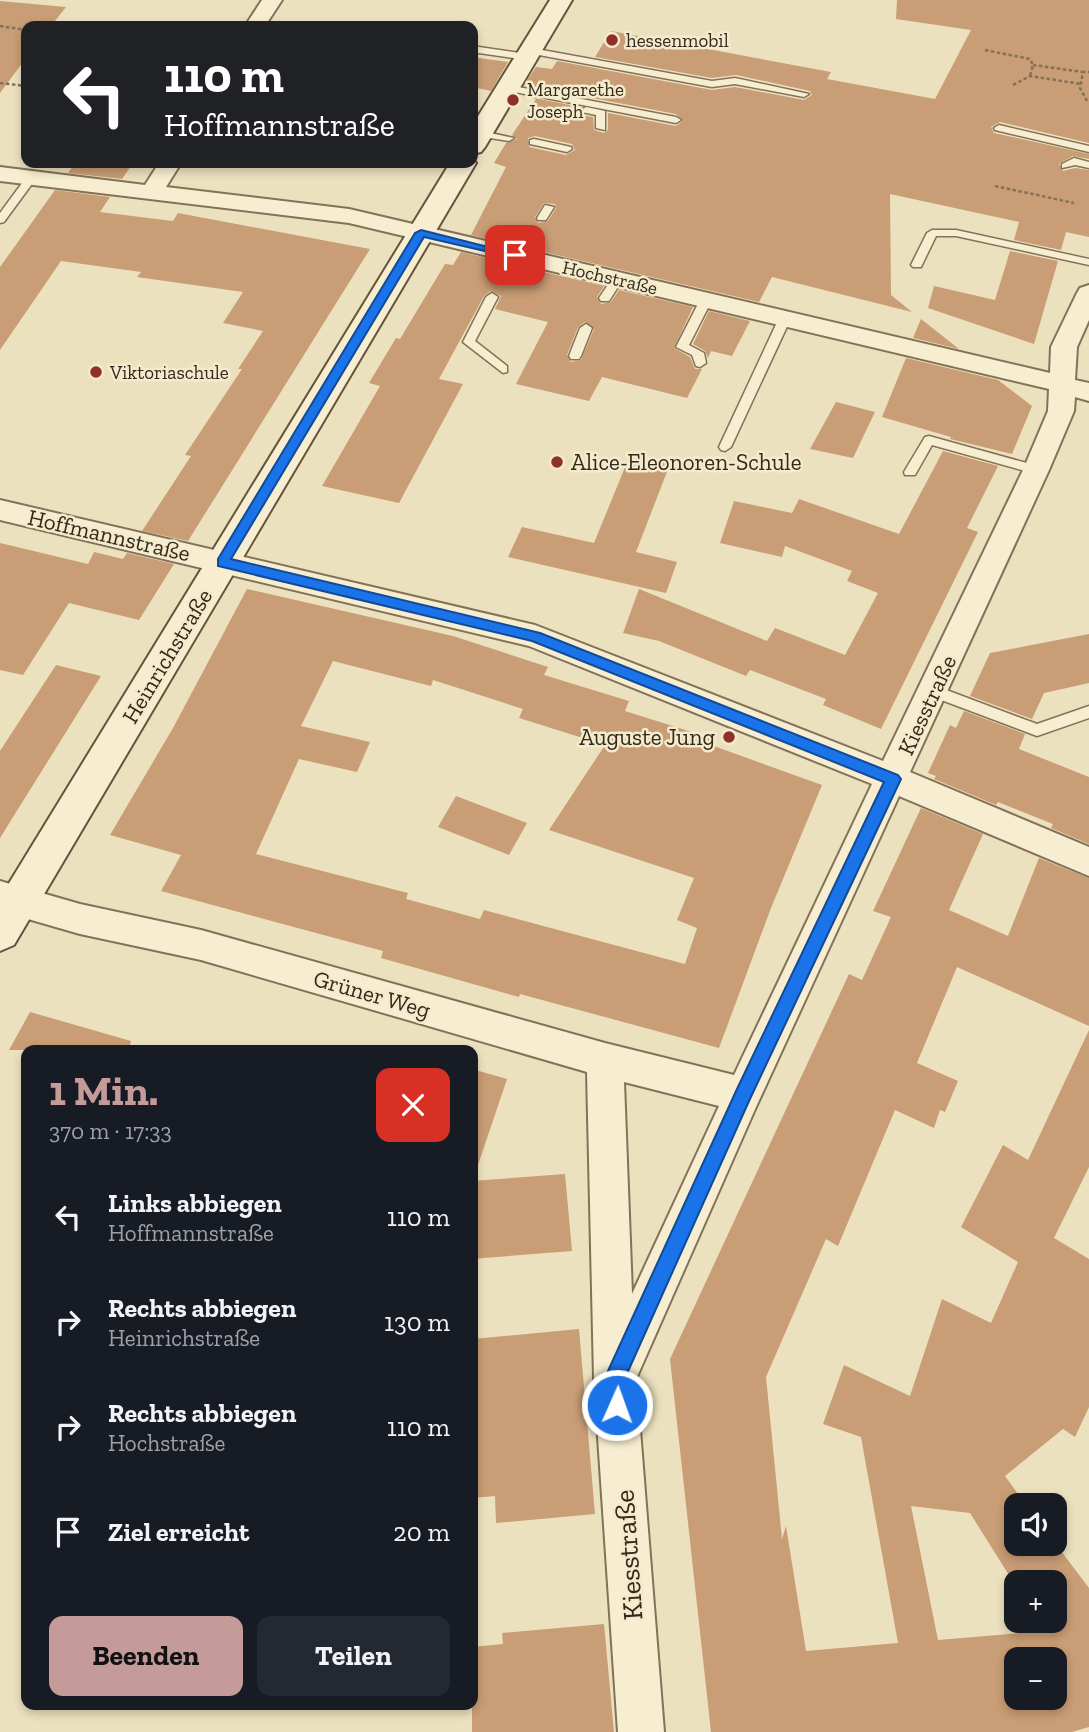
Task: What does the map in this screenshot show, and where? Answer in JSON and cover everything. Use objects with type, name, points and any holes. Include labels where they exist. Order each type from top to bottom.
[{"type":"main road","name":"Heinrichstraße","points":[[478,138],[561,0]]},
{"type":"main road","name":"Heinrichstraße","points":[[6,910],[223,562],[460,168]]},
{"type":"street","points":[[259,21],[272,0]]},
{"type":"street","points":[[152,191],[167,168]]},
{"type":"street","name":"Hochstraße","points":[[0,173],[349,216],[520,252],[611,288],[706,299],[1075,387]]},
{"type":"street","name":"Kiesstraße","points":[[615,1378],[743,1095],[893,779],[1061,411],[1075,387],[1064,347],[1089,293]]},
{"type":"street","name":"Hoffmannstraße","points":[[0,510],[535,636],[893,779],[1089,862]]},
{"type":"street","name":"Grüner Weg","points":[[6,910],[79,919],[201,945],[605,1060],[743,1095]]},
{"type":"street","name":"Kiesstraße","points":[[605,1060],[615,1378],[642,1732]]},
{"type":"lane","points":[[478,50],[529,54],[712,84],[735,81],[804,93]]},
{"type":"lane","points":[[506,91],[677,120]]},
{"type":"lane","points":[[506,91],[601,113],[601,128]]},
{"type":"lane","points":[[999,128],[1089,146]]},
{"type":"lane","points":[[1058,137],[1089,146]]},
{"type":"lane","points":[[478,145],[509,138]]},
{"type":"lane","points":[[534,142],[567,149]]},
{"type":"lane","points":[[1066,166],[1074,161],[1089,165]]},
{"type":"lane","points":[[0,220],[32,177]]},
{"type":"lane","points":[[542,218],[549,207]]},
{"type":"lane","points":[[917,265],[932,233],[957,233],[1089,262]]},
{"type":"lane","points":[[503,277],[520,252]]},
{"type":"lane","points":[[492,297],[469,342],[503,369]]},
{"type":"lane","points":[[700,363],[698,353],[682,347],[706,299]]},
{"type":"lane","points":[[725,447],[785,318]]},
{"type":"lane","points":[[575,356],[586,328]]},
{"type":"lane","points":[[910,472],[929,440],[1036,470]]},
{"type":"lane","points":[[933,691],[1037,730],[1089,712]]},
{"type":"path","points":[[0,26],[21,29]]},
{"type":"path","points":[[985,50],[1030,59],[1033,65],[1030,76]]},
{"type":"path","points":[[1033,65],[1089,72]]},
{"type":"path","points":[[1083,72],[1080,88],[1087,101]]},
{"type":"path","points":[[1013,85],[1030,76],[1081,84]]},
{"type":"path","points":[[0,83],[21,85]]},
{"type":"path","points":[[995,186],[1074,203]]},
{"type":"building","points":[[897,0],[1089,0],[1089,143],[1000,122],[991,127],[994,133],[1089,154],[1089,159],[1073,156],[1059,164],[1063,171],[1075,168],[1089,170],[1089,237],[1066,232],[1061,250],[1014,240],[1019,222],[890,194],[891,295],[912,312],[772,277],[759,302],[471,235],[506,167],[494,163],[506,143],[517,139],[512,135],[536,99],[519,95],[580,107],[581,115],[593,117],[594,130],[604,133],[608,130],[608,113],[676,126],[683,121],[676,114],[524,85],[536,67],[552,69],[557,61],[712,90],[735,87],[804,100],[812,95],[810,91],[736,75],[712,78],[595,57],[611,31],[831,72],[827,79],[935,99],[971,30],[896,19]],"holes":[[[535,136],[572,144],[575,150],[566,155],[529,147],[528,138]],[[544,203],[555,204],[556,208],[548,221],[538,223],[535,217]]]},
{"type":"building","points":[[0,1],[66,7],[55,21],[21,21],[21,65],[0,93]]},
{"type":"building","points":[[478,58],[508,62],[491,91],[478,88]]},
{"type":"building","points":[[72,168],[130,168],[122,179],[68,173]]},
{"type":"building","points":[[55,190],[110,197],[100,212],[173,221],[178,213],[370,249],[188,541],[142,531],[191,456],[185,455],[242,369],[238,369],[263,331],[223,323],[243,292],[137,277],[141,272],[61,261],[0,350],[0,267]]},
{"type":"building","points":[[1010,251],[1058,261],[1034,344],[928,308],[934,286],[995,300]]},
{"type":"building","points":[[461,252],[503,262],[494,277],[499,282],[509,281],[518,266],[604,286],[597,297],[601,304],[611,302],[619,290],[693,307],[674,348],[690,357],[695,369],[702,369],[687,398],[602,377],[589,401],[516,384],[548,322],[495,309],[501,296],[491,291],[484,296],[439,379],[463,384],[399,503],[322,486],[380,386],[369,383],[396,338],[400,339],[445,264],[453,265]],"holes":[[[585,322],[594,329],[581,360],[571,362],[567,355],[578,327]]]},
{"type":"building","points":[[709,311],[750,321],[732,356],[711,351],[708,358],[705,351],[693,344]]},
{"type":"building","points":[[921,319],[959,349],[913,338]]},
{"type":"building","points":[[906,358],[998,380],[1032,406],[1012,454],[950,439],[951,437],[882,417]]},
{"type":"building","points":[[836,402],[875,412],[853,458],[810,449]]},
{"type":"building","points":[[943,451],[998,466],[967,528],[978,532],[881,729],[823,705],[826,699],[750,670],[746,676],[659,641],[623,633],[639,589],[767,641],[775,628],[845,655],[878,593],[847,581],[852,571],[785,546],[782,557],[720,543],[734,501],[792,513],[799,499],[899,534]]},
{"type":"building","points":[[630,455],[670,464],[636,552],[677,562],[666,593],[508,557],[522,527],[594,543]]},
{"type":"building","points":[[0,543],[88,564],[94,552],[123,559],[127,553],[174,564],[139,620],[69,603],[23,675],[0,670]]},
{"type":"building","points":[[247,589],[453,636],[548,667],[544,675],[629,701],[625,711],[714,739],[711,745],[822,785],[771,908],[719,1048],[520,994],[519,997],[381,958],[383,951],[161,891],[181,855],[110,835],[173,728]],"holes":[[[333,661],[431,686],[433,680],[523,709],[519,718],[605,745],[549,830],[694,878],[677,920],[697,928],[685,964],[484,910],[480,919],[406,899],[408,893],[256,854],[299,759],[357,772],[370,742],[301,726]]]},
{"type":"building","points":[[1089,634],[1089,683],[1044,693],[1032,719],[970,696],[990,653]]},
{"type":"building","points":[[56,665],[101,676],[0,838],[0,751]]},
{"type":"building","points":[[964,711],[1025,734],[1019,749],[1089,777],[1089,844],[1051,828],[1053,824],[998,802],[996,805],[934,779],[936,776],[928,773],[950,725],[956,728]]},
{"type":"building","points":[[456,796],[527,823],[509,855],[438,827]]},
{"type":"building","points":[[921,808],[983,834],[949,910],[1008,936],[1039,858],[1089,878],[1089,1026],[957,967],[917,1063],[958,1081],[945,1112],[940,1110],[934,1128],[895,1110],[838,1246],[826,1239],[766,1377],[782,1539],[786,1526],[806,1651],[898,1643],[861,1437],[823,1424],[844,1365],[910,1396],[942,1299],[991,1323],[1018,1262],[961,1227],[1003,1145],[1028,1160],[1089,1030],[1089,1167],[1054,1238],[1089,1259],[1089,1407],[1075,1437],[1063,1429],[1005,1476],[1017,1493],[1004,1493],[1004,1556],[1065,1556],[1089,1588],[1089,1727],[1072,1732],[711,1732],[670,1359],[849,974],[862,980],[891,917],[873,911]],"holes":[[[911,1506],[970,1513],[1006,1570],[1067,1570],[1067,1633],[1020,1633],[938,1640]]]},
{"type":"building","points":[[30,1012],[131,1041],[130,1045],[21,1045],[21,1050],[9,1050]]},
{"type":"building","points":[[478,1071],[507,1079],[478,1165]]},
{"type":"building","points":[[565,1174],[572,1251],[478,1259],[478,1181]]},
{"type":"building","points":[[579,1329],[595,1514],[496,1523],[495,1496],[478,1497],[478,1338]]},
{"type":"building","points":[[604,1624],[614,1732],[472,1732],[472,1710],[478,1710],[478,1646],[503,1644],[502,1633]]},
{"type":"place","name":"hessenmobil","points":[[612,40]]},
{"type":"place","name":"Margarethe Joseph","points":[[513,100]]},
{"type":"place","name":"Viktoriaschule","points":[[96,372]]},
{"type":"place","name":"Alice-Eleonoren-Schule","points":[[557,462]]},
{"type":"place","name":"Auguste Jung","points":[[729,737]]},
{"type":"route","points":[[515,255],[421,233],[223,562],[535,636],[893,779],[743,1095],[615,1378],[617,1405]]}]
